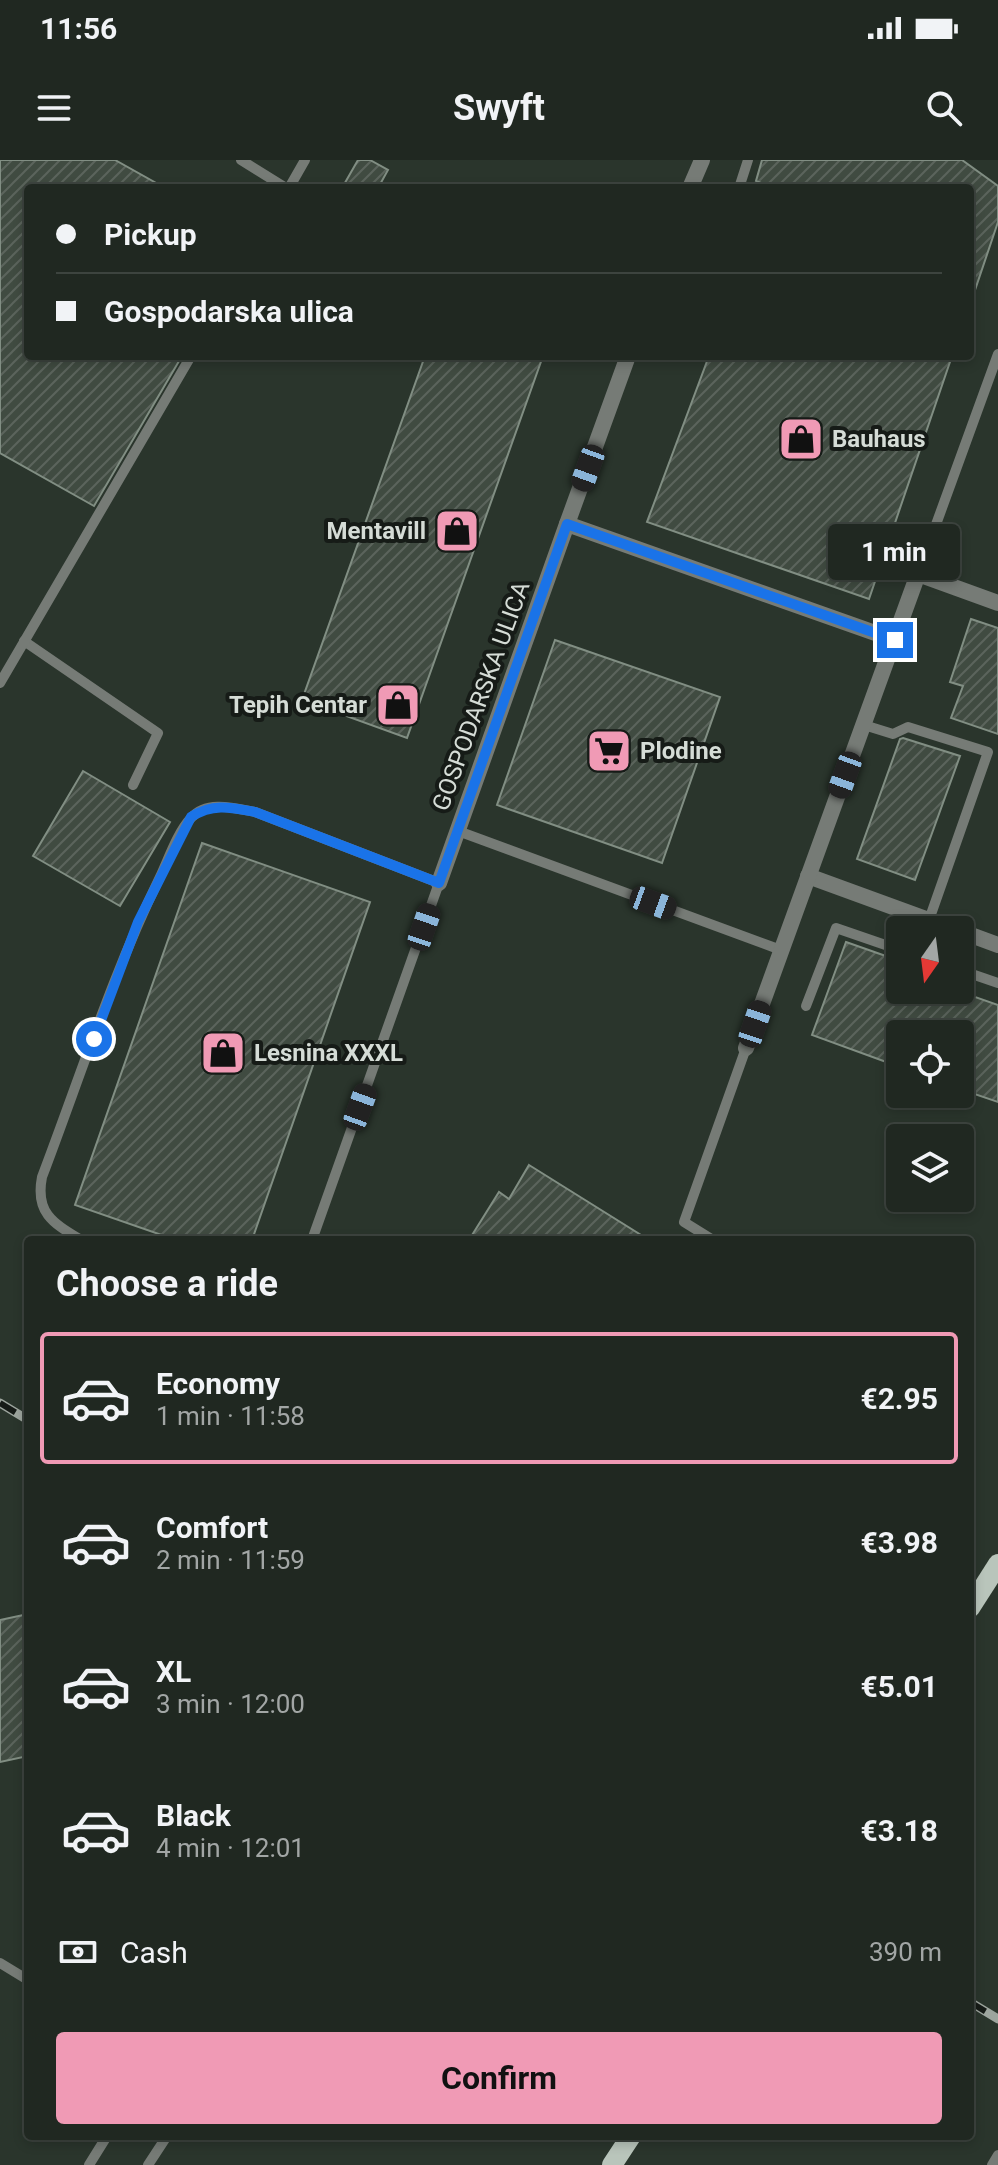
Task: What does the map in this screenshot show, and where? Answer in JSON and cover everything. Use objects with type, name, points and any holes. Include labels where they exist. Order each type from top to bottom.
[{"type":"main road","points":[[974,1602],[998,1564]]},
{"type":"main road","points":[[612,2165],[628,2140]]},
{"type":"street","points":[[692,184],[702,160]]},
{"type":"street","name":"GOSPODARSKA ULICA","points":[[439,883],[627,360]]},
{"type":"street","points":[[567,524],[895,640]]},
{"type":"street","points":[[746,1048],[918,574],[998,603]]},
{"type":"street","points":[[808,876],[918,916]]},
{"type":"street","points":[[974,937],[998,945]]},
{"type":"lane","points":[[241,160],[280,184]]},
{"type":"lane","points":[[290,184],[305,160]]},
{"type":"lane","points":[[740,184],[748,160]]},
{"type":"lane","points":[[918,574],[998,354]]},
{"type":"lane","points":[[0,683],[189,360]]},
{"type":"lane","points":[[24,641],[158,733],[133,785]]},
{"type":"lane","points":[[864,725],[893,734],[908,727],[988,752],[930,916]]},
{"type":"lane","points":[[74,1236],[58,1226],[41,1204],[39,1193],[42,1177],[138,922],[191,817],[206,808],[228,806],[255,812],[439,883],[313,1236]]},
{"type":"lane","points":[[458,831],[781,950]]},
{"type":"lane","points":[[806,1006],[836,928],[886,945]]},
{"type":"lane","points":[[974,975],[998,983]]},
{"type":"lane","points":[[707,1236],[684,1222],[746,1048]]},
{"type":"lane","points":[[0,1963],[24,1978]]},
{"type":"lane","points":[[89,2165],[105,2140]]},
{"type":"lane","points":[[148,2165],[164,2140]]},
{"type":"lane","points":[[992,2165],[998,2155]]},
{"type":"building","points":[[0,160],[115,160],[158,184],[24,184],[24,360],[180,360],[94,506],[0,453]]},
{"type":"building","points":[[358,160],[370,160],[388,170],[380,184],[344,184]]},
{"type":"building","points":[[762,160],[962,160],[998,186],[998,222],[974,293],[974,184],[764,184],[756,181]]},
{"type":"building","points":[[424,360],[542,360],[407,738],[302,700]]},
{"type":"building","name":"Bauhaus","points":[[708,360],[951,360],[869,599],[647,522]]},
{"type":"building","points":[[971,619],[998,628],[998,734],[951,718],[963,686],[950,682]]},
{"type":"building","name":"Plodine","points":[[555,640],[720,697],[662,863],[497,805]]},
{"type":"building","points":[[900,739],[960,756],[915,880],[857,859]]},
{"type":"building","points":[[83,771],[170,822],[120,906],[33,856]]},
{"type":"building","name":"Lesnina XXXL","points":[[202,843],[370,902],[253,1236],[164,1236],[75,1205]]},
{"type":"building","points":[[846,942],[886,956],[886,1004],[974,1004],[974,997],[998,1005],[998,1102],[974,1094],[974,1020],[886,1020],[886,1062],[812,1035]]},
{"type":"building","points":[[529,1165],[643,1236],[472,1236],[499,1192],[509,1199]]},
{"type":"building","points":[[24,1615],[24,1757],[0,1762],[0,1620]]},
{"type":"railway","points":[[0,1403],[24,1418]]},
{"type":"railway","points":[[974,2004],[998,2019]]},
{"type":"place","name":"Bauhaus","points":[[801,439]]},
{"type":"place","name":"Mentavill","points":[[457,531]]},
{"type":"place","name":"Tepih Centar","points":[[398,705]]},
{"type":"place","name":"Plodine","points":[[609,751]]},
{"type":"place","name":"Lesnina XXXL","points":[[223,1053]]},
{"type":"route","points":[[94,1039],[138,922],[191,817],[206,808],[228,806],[255,812],[439,883],[567,524],[856,629],[895,640]]}]
